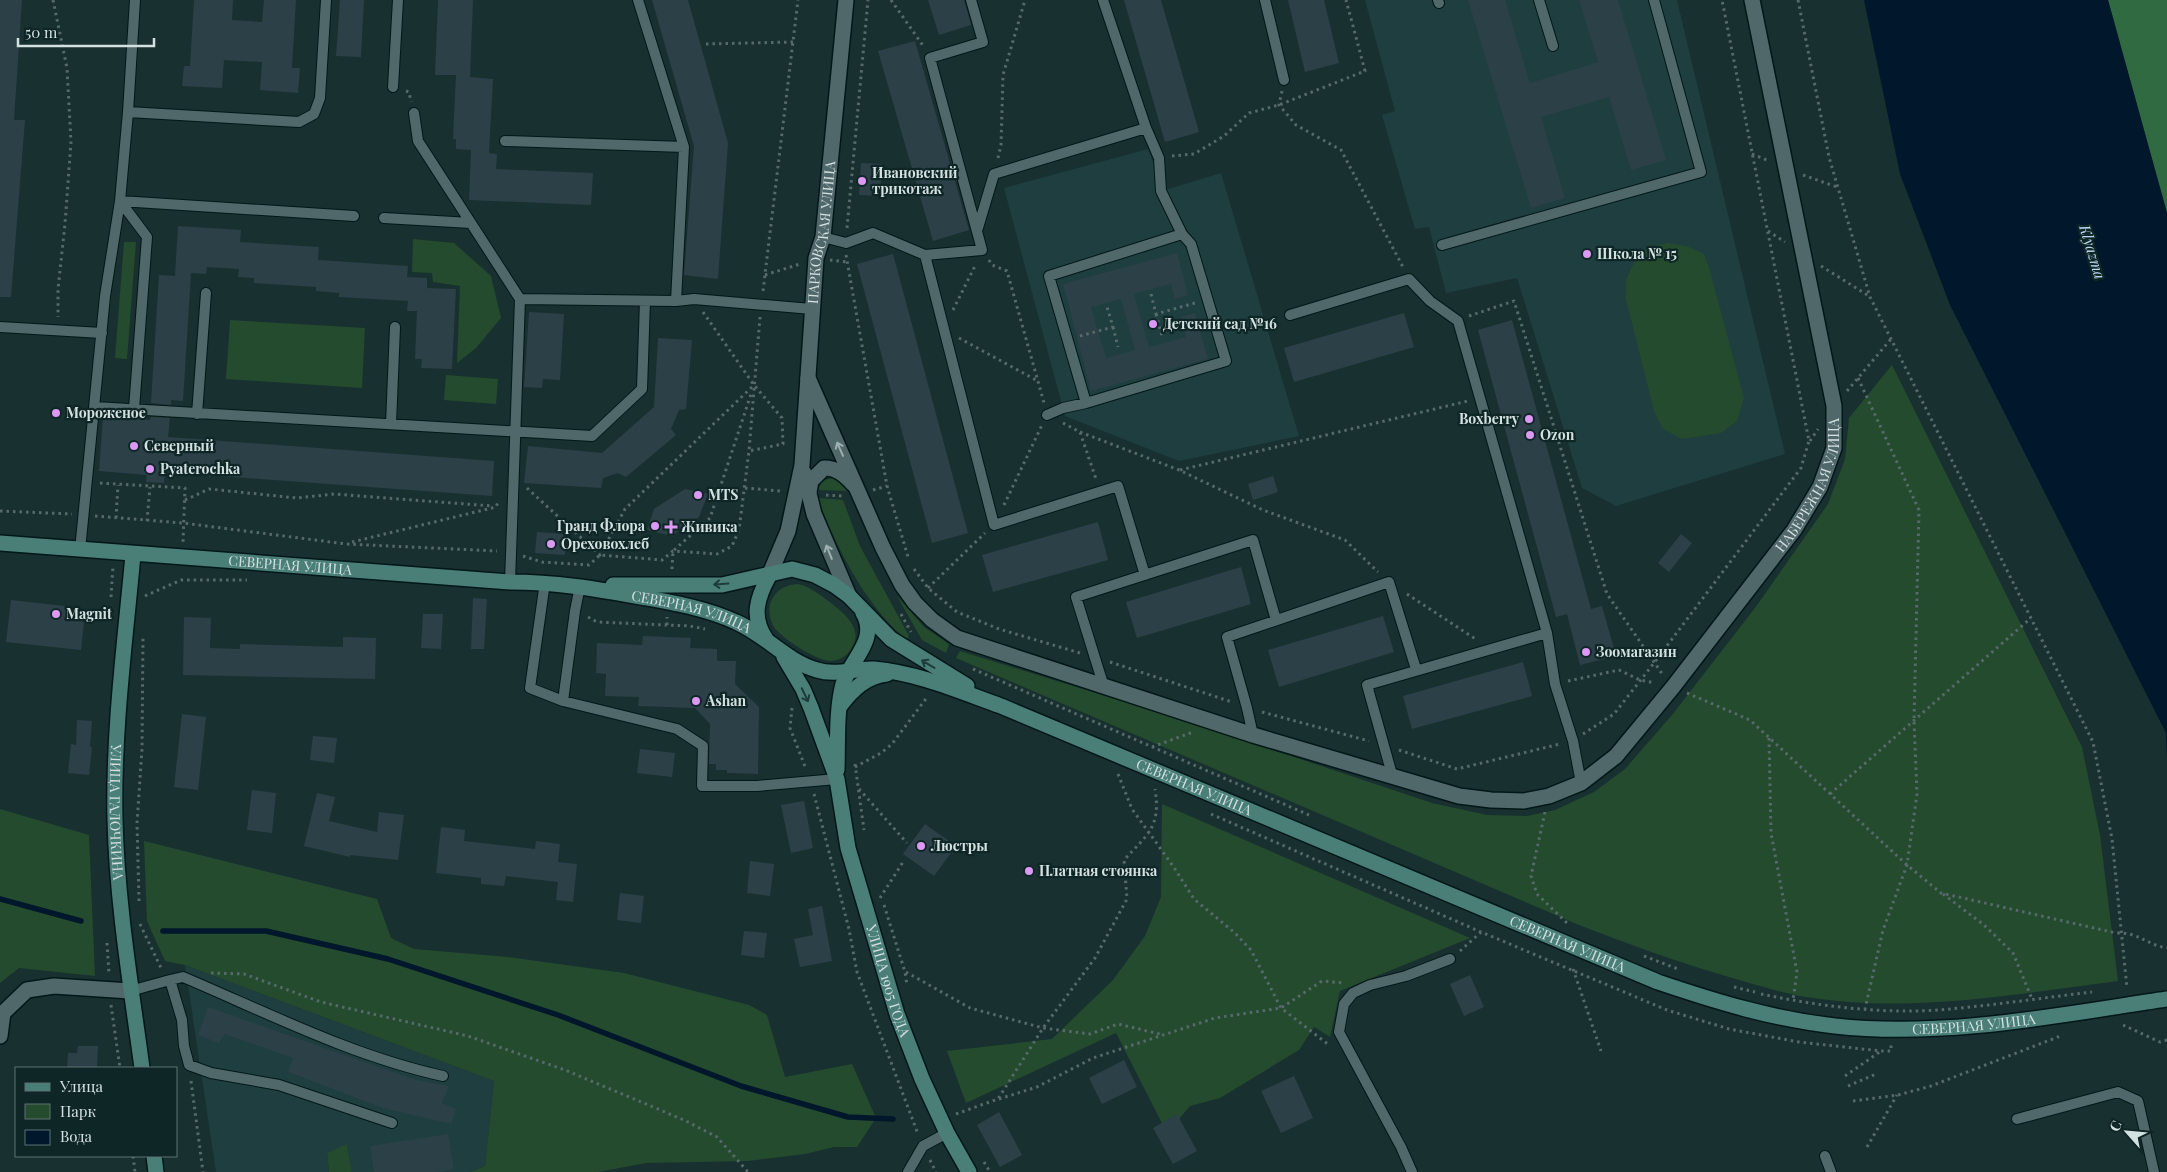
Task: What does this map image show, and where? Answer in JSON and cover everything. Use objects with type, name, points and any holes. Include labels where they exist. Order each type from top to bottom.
[{"type":"main road","name":"СЕВЕРНАЯ УЛИЦА","points":[[0,543],[132,555],[510,582],[545,582],[580,586],[682,604],[713,613],[753,631],[781,652],[819,671],[847,672],[874,669],[911,674],[1001,706],[1579,950],[1658,982],[1727,1006],[1835,1026],[1891,1030],[2000,1022],[2167,999]]},
{"type":"main road","name":"УЛИЦА ГАЛОЧКИНА","points":[[132,555],[118,735],[115,820],[130,991],[142,1067]]},
{"type":"main road","name":"СЕВЕРНАЯ УЛИЦА","points":[[580,586],[722,584],[769,576],[783,570],[801,571],[834,584],[876,625],[909,652],[1001,706]]},
{"type":"main road","name":"СЕВЕРНАЯ УЛИЦА","points":[[769,576],[757,607],[759,628],[769,642]]},
{"type":"main road","points":[[847,672],[864,648],[866,638],[865,617],[853,601]]},
{"type":"main road","name":"УЛИЦА 1905 ГОДА","points":[[781,652],[806,695],[837,779]]},
{"type":"main road","name":"УЛИЦА 1905 ГОДА","points":[[847,672],[839,708],[837,779],[848,848],[896,1014],[947,1133],[969,1172]]},
{"type":"main road","points":[[839,708],[850,694],[865,681],[879,675],[895,673]]},
{"type":"main road","points":[[154,1157],[156,1172]]},
{"type":"street","name":"ПАРКОВСКАЯ УЛИЦА","points":[[769,576],[788,531],[802,465],[816,258],[823,237],[846,0]]},
{"type":"street","name":"НАБЕРЕЖНАЯ УЛИЦА","points":[[1581,783],[1616,756],[1674,687],[1794,530],[1820,486],[1834,448],[1834,406],[1752,0]]},
{"type":"street","points":[[808,378],[883,548],[902,585],[915,603],[932,620],[957,638],[1253,735],[1459,796],[1491,800],[1524,801],[1549,796],[1581,783]]},
{"type":"street","name":"ПАРКОВСКАЯ УЛИЦА","points":[[802,465],[814,514],[853,601]]},
{"type":"street","points":[[809,494],[811,481],[824,468],[832,468],[843,473],[860,493]]},
{"type":"street","points":[[0,1036],[3,1012],[27,990],[54,986],[130,991]]},
{"type":"lane","points":[[80,550],[102,333],[120,201],[135,0]]},
{"type":"lane","points":[[128,112],[299,122],[314,114],[320,98],[326,0]]},
{"type":"lane","points":[[393,87],[398,0]]},
{"type":"lane","points":[[638,0],[684,147],[676,302]]},
{"type":"lane","points":[[823,237],[846,243],[873,233],[925,255],[982,250],[930,58],[983,42],[971,0]]},
{"type":"lane","points":[[1047,416],[1063,408],[1086,403],[1226,361],[1191,244],[1182,234],[1161,191],[1159,158],[1146,128],[1103,0]]},
{"type":"lane","points":[[1265,0],[1284,80]]},
{"type":"lane","points":[[1539,0],[1552,46]]},
{"type":"lane","points":[[1442,245],[1701,172],[1654,0]]},
{"type":"lane","points":[[414,113],[418,141],[520,299],[512,475],[510,582]]},
{"type":"lane","points":[[977,232],[994,174],[1146,128]]},
{"type":"lane","points":[[505,141],[684,147]]},
{"type":"lane","points":[[120,201],[354,216]]},
{"type":"lane","points":[[120,201],[147,238],[134,409]]},
{"type":"lane","points":[[384,218],[471,223]]},
{"type":"lane","points":[[1086,403],[1049,276],[1182,234]]},
{"type":"lane","points":[[925,255],[994,525],[1118,486],[1145,575]]},
{"type":"lane","points":[[1290,315],[1409,278],[1430,301],[1458,321],[1547,633],[1555,684],[1572,741],[1581,783]]},
{"type":"lane","points":[[196,414],[206,293]]},
{"type":"lane","points":[[520,299],[676,302],[694,300],[812,309]]},
{"type":"lane","points":[[96,407],[592,436],[642,389],[645,301]]},
{"type":"lane","points":[[0,327],[102,333]]},
{"type":"lane","points":[[391,424],[395,327]]},
{"type":"lane","points":[[1104,687],[1076,597],[1253,540],[1276,620]]},
{"type":"lane","points":[[545,582],[530,688],[564,701],[677,729],[703,746],[702,786],[757,786],[837,779]]},
{"type":"lane","points":[[1253,735],[1227,637],[1389,582],[1416,669]]},
{"type":"lane","points":[[564,701],[575,611],[580,586]]},
{"type":"lane","points":[[1393,778],[1367,685],[1416,669],[1547,633]]},
{"type":"lane","points":[[1412,1172],[1401,1147],[1339,1032],[1344,1004],[1353,992],[1370,984],[1406,976],[1450,959]]},
{"type":"lane","points":[[130,991],[183,977],[320,1036],[418,1070],[443,1076]]},
{"type":"lane","points":[[170,980],[182,1020],[184,1046],[189,1065],[211,1073],[279,1085],[392,1123]]},
{"type":"lane","points":[[2017,1119],[2118,1092],[2138,1101],[2154,1172]]},
{"type":"lane","points":[[908,1172],[923,1146],[947,1133]]},
{"type":"lane","points":[[1825,1156],[1831,1172]]},
{"type":"path","points":[[53,0],[67,68],[70,142],[65,224],[58,289],[58,330]]},
{"type":"path","points":[[868,0],[846,243],[847,262],[887,486],[909,562],[928,588],[957,612],[999,629],[1094,657],[1247,708],[1385,746],[1457,769],[1572,741],[1614,714],[1801,468],[1809,441],[1722,0]]},
{"type":"path","points":[[891,0],[920,40],[930,58]]},
{"type":"path","points":[[994,174],[1001,145],[1004,75],[1025,0]]},
{"type":"path","points":[[1159,158],[1194,154],[1224,136],[1249,113],[1279,105],[1365,71],[1346,0]]},
{"type":"path","points":[[1798,0],[1829,157],[1870,296],[2093,742],[2112,839],[2122,933],[2127,988],[2118,989]]},
{"type":"path","points":[[706,44],[793,42]]},
{"type":"path","points":[[1279,105],[1284,80]]},
{"type":"path","points":[[393,87],[409,92],[414,113]]},
{"type":"path","points":[[1279,105],[1296,125],[1341,150],[1409,278]]},
{"type":"path","points":[[928,588],[994,525],[1047,416],[1007,271],[992,265],[982,250]]},
{"type":"path","points":[[982,250],[944,329],[1036,380]]},
{"type":"path","points":[[1151,294],[1162,336]]},
{"type":"path","points":[[694,300],[754,385],[782,418],[783,444],[749,451]]},
{"type":"path","points":[[1156,314],[1208,300]]},
{"type":"path","points":[[1458,321],[1514,301],[1607,594],[1654,663],[1674,687]]},
{"type":"path","points":[[1107,307],[1118,347]]},
{"type":"path","points":[[1068,340],[1113,327]]},
{"type":"path","points":[[1858,378],[1919,510],[1914,721],[1917,794],[1907,865],[1883,930],[1865,1009]]},
{"type":"path","points":[[512,475],[600,555],[625,509],[754,385]]},
{"type":"path","points":[[673,551],[710,518],[754,385]]},
{"type":"path","points":[[1179,470],[1479,398]]},
{"type":"path","points":[[1047,416],[1080,432],[1179,470],[1263,510],[1345,540],[1389,582],[1490,649]]},
{"type":"path","points":[[1080,432],[1100,492]]},
{"type":"path","points":[[87,482],[185,488],[184,523]]},
{"type":"path","points":[[116,518],[118,485]]},
{"type":"path","points":[[148,521],[150,487]]},
{"type":"path","points":[[185,500],[209,489],[297,498],[334,494],[496,506]]},
{"type":"path","points":[[346,544],[496,506],[500,498]]},
{"type":"path","points":[[144,597],[181,580],[253,580]]},
{"type":"path","points":[[575,611],[597,622],[690,626],[707,630]]},
{"type":"path","points":[[1830,794],[2031,618]]},
{"type":"path","points":[[139,903],[137,824],[142,749],[143,625]]},
{"type":"path","points":[[965,665],[1314,818]]},
{"type":"path","points":[[1555,684],[1619,670],[1640,680],[1674,687],[1750,720],[1907,865],[1984,925],[2013,953],[2032,999]]},
{"type":"path","points":[[855,767],[881,753],[892,744],[932,692],[924,690]]},
{"type":"path","points":[[790,702],[792,709],[790,728],[811,782],[849,929],[857,972],[878,1033],[923,1146],[936,1172]]},
{"type":"path","points":[[1151,748],[1216,723]]},
{"type":"path","points":[[1769,738],[1771,833],[1797,972],[1793,1000]]},
{"type":"path","points":[[854,758],[864,835]]},
{"type":"path","points":[[1109,770],[1125,777]]},
{"type":"path","points":[[1118,774],[1132,809],[1194,899],[1235,933],[1251,950],[1281,1008],[1326,1044],[1352,1057]]},
{"type":"path","points":[[1147,786],[1164,793]]},
{"type":"path","points":[[858,788],[907,843]]},
{"type":"path","points":[[998,1100],[1043,1028],[1095,958],[1127,899],[1124,860],[1149,833],[1156,820],[1154,790]]},
{"type":"path","points":[[1549,796],[1532,876],[1537,894],[1567,923],[1566,926]]},
{"type":"path","points":[[1209,813],[1481,932],[1667,1010],[1729,1029],[1799,1042],[1891,1051]]},
{"type":"path","points":[[880,898],[903,862]]},
{"type":"path","points":[[876,889],[888,914],[905,972],[908,991]]},
{"type":"path","points":[[1941,893],[2140,936],[2160,947],[2167,948]]},
{"type":"path","points":[[139,922],[162,971],[170,980]]},
{"type":"path","points":[[1557,922],[1572,928]]},
{"type":"path","points":[[1450,959],[1481,932]]},
{"type":"path","points":[[1639,954],[1681,970]]},
{"type":"path","points":[[1573,970],[1601,1051]]},
{"type":"path","points":[[208,972],[244,974],[321,1002],[468,1036],[565,1070],[684,1120],[717,1137],[748,1172]]},
{"type":"path","points":[[905,972],[970,1008],[1043,1028],[1090,1034],[1118,1024],[1164,1035]]},
{"type":"path","points":[[955,1114],[1038,1086],[1093,1058],[1215,1018],[1281,1008],[1322,981],[1370,984]]},
{"type":"path","points":[[1726,984],[1820,1006],[1865,1009],[1938,1010],[2098,991]]},
{"type":"path","points":[[2123,1025],[2160,1042],[2167,1040]]},
{"type":"path","points":[[1853,1101],[1898,1095],[1931,1086],[2063,1034]]},
{"type":"path","points":[[1845,1076],[1881,1051]]},
{"type":"path","points":[[189,1065],[203,1172]]},
{"type":"path","points":[[1848,1086],[1876,1074]]},
{"type":"path","points":[[1867,1147],[1898,1095]]},
{"type":"path","points":[[952,1106],[960,1123]]},
{"type":"path","points":[[980,1156],[990,1172]]},
{"type":"path","points":[[133,1157],[135,1172]]},
{"type":"shaded area","name":"Школа № 15","points":[[1365,0],[1677,0],[1785,454],[1616,506],[1582,488],[1517,278],[1446,293],[1429,227],[1415,229],[1382,115],[1395,111]]},
{"type":"shaded area","name":"Детский сад №16","points":[[1148,149],[1163,188],[1162,191],[1221,173],[1299,436],[1179,461],[1065,416],[1004,188]]},
{"type":"shaded area","points":[[185,965],[494,1081],[485,1166],[470,1172],[352,1172],[347,1145],[327,1153],[329,1172],[216,1172]]},
{"type":"green space","points":[[2108,0],[2167,0],[2167,213]]},
{"type":"green space","points":[[413,239],[454,243],[491,276],[501,318],[476,348],[457,363],[460,286],[433,282],[432,273],[412,272]]},
{"type":"green space","points":[[124,242],[136,242],[127,359],[115,358]]},
{"type":"green space","points":[[1668,243],[1687,246],[1704,254],[1710,271],[1744,398],[1737,421],[1721,433],[1682,439],[1663,429],[1654,411],[1626,300],[1626,280],[1635,260],[1649,247]]},
{"type":"green space","points":[[230,320],[365,328],[362,388],[226,379]]},
{"type":"green space","points":[[1892,365],[2082,747],[2100,835],[2118,981],[1966,1000],[1889,1004],[1813,998],[1771,989],[1672,959],[1579,925],[956,658],[960,651],[1186,721],[1432,803],[1487,815],[1527,816],[1555,810],[1594,792],[1625,769],[1672,715],[1755,608],[1828,504],[1845,459],[1849,418]]},
{"type":"green space","points":[[446,375],[498,379],[496,404],[444,400]]},
{"type":"green space","points":[[832,478],[839,481],[847,491],[818,490],[822,481]]},
{"type":"green space","points":[[818,498],[843,500],[860,546],[909,636],[907,640],[892,627],[866,594],[854,575],[833,536]]},
{"type":"green space","points":[[798,584],[811,589],[823,597],[842,612],[852,623],[855,635],[854,642],[849,651],[838,660],[826,660],[809,654],[792,643],[774,627],[769,611],[773,598],[783,588]]},
{"type":"green space","points":[[897,596],[924,627],[949,644],[946,653],[922,640]]},
{"type":"green space","points":[[1162,804],[1470,938],[1340,991],[1330,1037],[1314,1027],[1299,1050],[1220,1098],[1190,1106],[1167,1133],[1116,1033],[966,1103],[947,1051],[1052,1039],[1113,980],[1145,936],[1161,897]]},
{"type":"green space","points":[[0,809],[89,835],[95,976],[19,968],[0,983]]},
{"type":"green space","points":[[144,841],[377,899],[391,938],[414,949],[508,957],[624,973],[749,1005],[767,1015],[785,1077],[852,1064],[876,1118],[857,1147],[834,1147],[805,1154],[748,1161],[646,1163],[598,1172],[470,1172],[485,1166],[494,1081],[185,965],[165,961],[147,921]]},
{"type":"green space","points":[[347,1144],[352,1172],[329,1172],[327,1153]]},
{"type":"water","name":"Klyazma","points":[[1864,0],[2108,0],[2167,213],[2167,762],[2166,733],[1950,305],[1900,174]]},
{"type":"building","points":[[0,0],[22,0],[14,120],[25,120],[11,297],[0,297]]},
{"type":"building","points":[[194,0],[233,0],[232,20],[262,22],[264,0],[296,0],[292,68],[300,68],[298,93],[260,90],[262,62],[224,60],[222,88],[182,86],[184,66],[190,66]]},
{"type":"building","points":[[340,0],[364,0],[361,57],[336,56]]},
{"type":"building","points":[[438,0],[473,0],[470,77],[493,79],[489,153],[497,154],[496,169],[593,173],[591,205],[469,200],[471,150],[456,149],[456,139],[453,139],[456,75],[435,75]]},
{"type":"building","points":[[652,0],[688,0],[728,143],[718,279],[684,275],[694,146]]},
{"type":"building","points":[[928,0],[964,0],[971,25],[939,35]]},
{"type":"building","points":[[1124,0],[1161,0],[1199,132],[1165,142]]},
{"type":"building","points":[[1288,0],[1324,0],[1339,63],[1305,72]]},
{"type":"building","points":[[1468,0],[1505,0],[1530,83],[1598,62],[1579,0],[1618,0],[1666,160],[1631,170],[1609,97],[1541,117],[1565,198],[1531,208]]},
{"type":"building","points":[[915,41],[969,230],[933,241],[878,51]]},
{"type":"building","points":[[861,163],[882,164],[880,196],[859,195]]},
{"type":"building","points":[[178,226],[241,230],[240,242],[319,247],[318,260],[408,266],[407,277],[427,278],[427,288],[456,289],[452,369],[421,368],[422,359],[415,359],[417,311],[407,311],[408,301],[339,297],[339,293],[316,291],[316,287],[254,283],[254,278],[238,277],[239,269],[207,267],[206,274],[191,273],[183,401],[171,400],[171,405],[151,403],[159,275],[175,276]]},
{"type":"building","points":[[1177,253],[1188,295],[1175,299],[1171,284],[1134,294],[1149,347],[1186,337],[1181,317],[1195,313],[1208,359],[1091,391],[1063,284]],"holes":[[[1121,299],[1135,350],[1106,358],[1091,307]]]},
{"type":"building","points":[[893,254],[968,533],[932,543],[857,264]]},
{"type":"building","points":[[529,312],[564,314],[560,380],[543,379],[542,388],[524,387]]},
{"type":"building","points":[[1404,313],[1414,347],[1294,382],[1284,348]]},
{"type":"building","points":[[1512,320],[1591,609],[1602,606],[1616,656],[1580,665],[1567,614],[1556,617],[1478,330]]},
{"type":"building","points":[[658,338],[692,340],[686,409],[679,410],[671,429],[676,435],[626,477],[618,473],[603,478],[601,488],[524,483],[528,446],[602,453],[654,407]]},
{"type":"building","points":[[103,416],[150,420],[151,417],[170,418],[168,437],[494,461],[492,496],[165,472],[164,483],[146,482],[147,475],[99,471]]},
{"type":"building","points":[[1273,476],[1278,492],[1253,500],[1248,484]]},
{"type":"building","points":[[685,489],[708,494],[699,517],[672,536],[647,530],[654,509]]},
{"type":"building","points":[[1098,522],[1108,560],[993,592],[982,555]]},
{"type":"building","name":"Ореховохлеб","points":[[537,532],[566,534],[565,555],[535,553]]},
{"type":"building","points":[[1681,534],[1692,543],[1669,572],[1658,563]]},
{"type":"building","points":[[1241,567],[1251,604],[1137,638],[1126,602]]},
{"type":"building","points":[[473,598],[487,599],[484,649],[471,649]]},
{"type":"building","points":[[11,600],[65,606],[84,623],[81,650],[6,642]]},
{"type":"building","points":[[423,614],[443,614],[441,649],[421,648]]},
{"type":"building","points":[[1383,616],[1394,652],[1279,687],[1268,650]]},
{"type":"building","points":[[184,617],[211,618],[210,648],[240,649],[240,644],[343,647],[343,637],[376,638],[375,679],[183,675]]},
{"type":"building","name":"Аshan","points":[[643,636],[691,638],[690,648],[717,649],[717,661],[736,661],[735,684],[759,707],[758,774],[727,773],[727,770],[716,770],[716,764],[709,764],[710,724],[695,708],[638,706],[639,697],[605,696],[606,674],[596,673],[597,643],[642,645]]},
{"type":"building","points":[[1523,662],[1532,696],[1412,729],[1403,696]]},
{"type":"building","points":[[182,714],[206,717],[198,790],[174,787]]},
{"type":"building","points":[[77,720],[92,721],[89,775],[68,773],[71,744],[76,745]]},
{"type":"building","points":[[313,736],[337,738],[334,763],[310,760]]},
{"type":"building","points":[[640,749],[675,753],[672,777],[637,773]]},
{"type":"building","points":[[252,790],[276,793],[272,833],[247,830]]},
{"type":"building","points":[[317,793],[335,797],[329,821],[377,832],[379,812],[404,815],[398,860],[350,855],[350,857],[304,846]]},
{"type":"building","points":[[804,801],[813,848],[791,853],[781,805]]},
{"type":"building","points":[[925,824],[956,846],[934,876],[903,854]]},
{"type":"building","points":[[441,827],[465,830],[464,841],[535,849],[536,841],[560,844],[558,862],[577,864],[573,902],[556,900],[558,882],[506,876],[504,886],[481,884],[481,878],[436,873]]},
{"type":"building","points":[[750,861],[774,864],[770,896],[747,893]]},
{"type":"building","points":[[620,893],[644,896],[641,923],[617,920]]},
{"type":"building","points":[[822,906],[832,961],[800,967],[794,939],[813,935],[808,909]]},
{"type":"building","points":[[744,931],[767,933],[764,958],[741,955]]},
{"type":"building","points":[[1470,975],[1484,1007],[1464,1016],[1450,984]]},
{"type":"building","points":[[208,1007],[416,1080],[449,1086],[442,1103],[456,1109],[451,1124],[383,1108],[288,1072],[293,1058],[225,1034],[219,1043],[198,1035]]},
{"type":"building","points":[[78,1046],[98,1046],[97,1067],[67,1067],[68,1053],[77,1053]]},
{"type":"building","points":[[1124,1060],[1137,1087],[1102,1104],[1089,1078]]},
{"type":"building","points":[[1294,1076],[1313,1118],[1281,1133],[1261,1091]]},
{"type":"building","points":[[999,1112],[1022,1155],[1000,1167],[977,1125]]},
{"type":"building","points":[[1177,1114],[1197,1151],[1173,1164],[1153,1128]]},
{"type":"building","points":[[448,1134],[454,1169],[436,1172],[374,1172],[370,1146]]},
{"type":"waterway","points":[[0,899],[81,921]]},
{"type":"waterway","points":[[163,931],[266,931],[388,959],[558,1015],[741,1086],[848,1117],[893,1119]]},
{"type":"place","name":"Ивановский трикотаж","points":[[862,181]]},
{"type":"place","name":"Школа № 15","points":[[1587,254]]},
{"type":"place","name":"Детский сад №16","points":[[1153,324]]},
{"type":"place","name":"Мороженое","points":[[56,413]]},
{"type":"place","name":"Boxberry","points":[[1529,419]]},
{"type":"place","name":"Ozon","points":[[1530,435]]},
{"type":"place","name":"Северный","points":[[134,446]]},
{"type":"place","name":"Pyaterochka","points":[[150,469]]},
{"type":"place","name":"MTS","points":[[698,495]]},
{"type":"place","name":"Гранд Флора","points":[[655,526]]},
{"type":"place","name":"Живика","points":[[671,527]]},
{"type":"place","name":"Ореховохлеб","points":[[551,544]]},
{"type":"place","name":"Magnit","points":[[56,614]]},
{"type":"place","name":"Зоомагазин","points":[[1586,652]]},
{"type":"place","name":"Аshan","points":[[696,701]]},
{"type":"place","name":"Люстры","points":[[921,846]]},
{"type":"place","name":"Платная стоянка","points":[[1029,871]]}]
